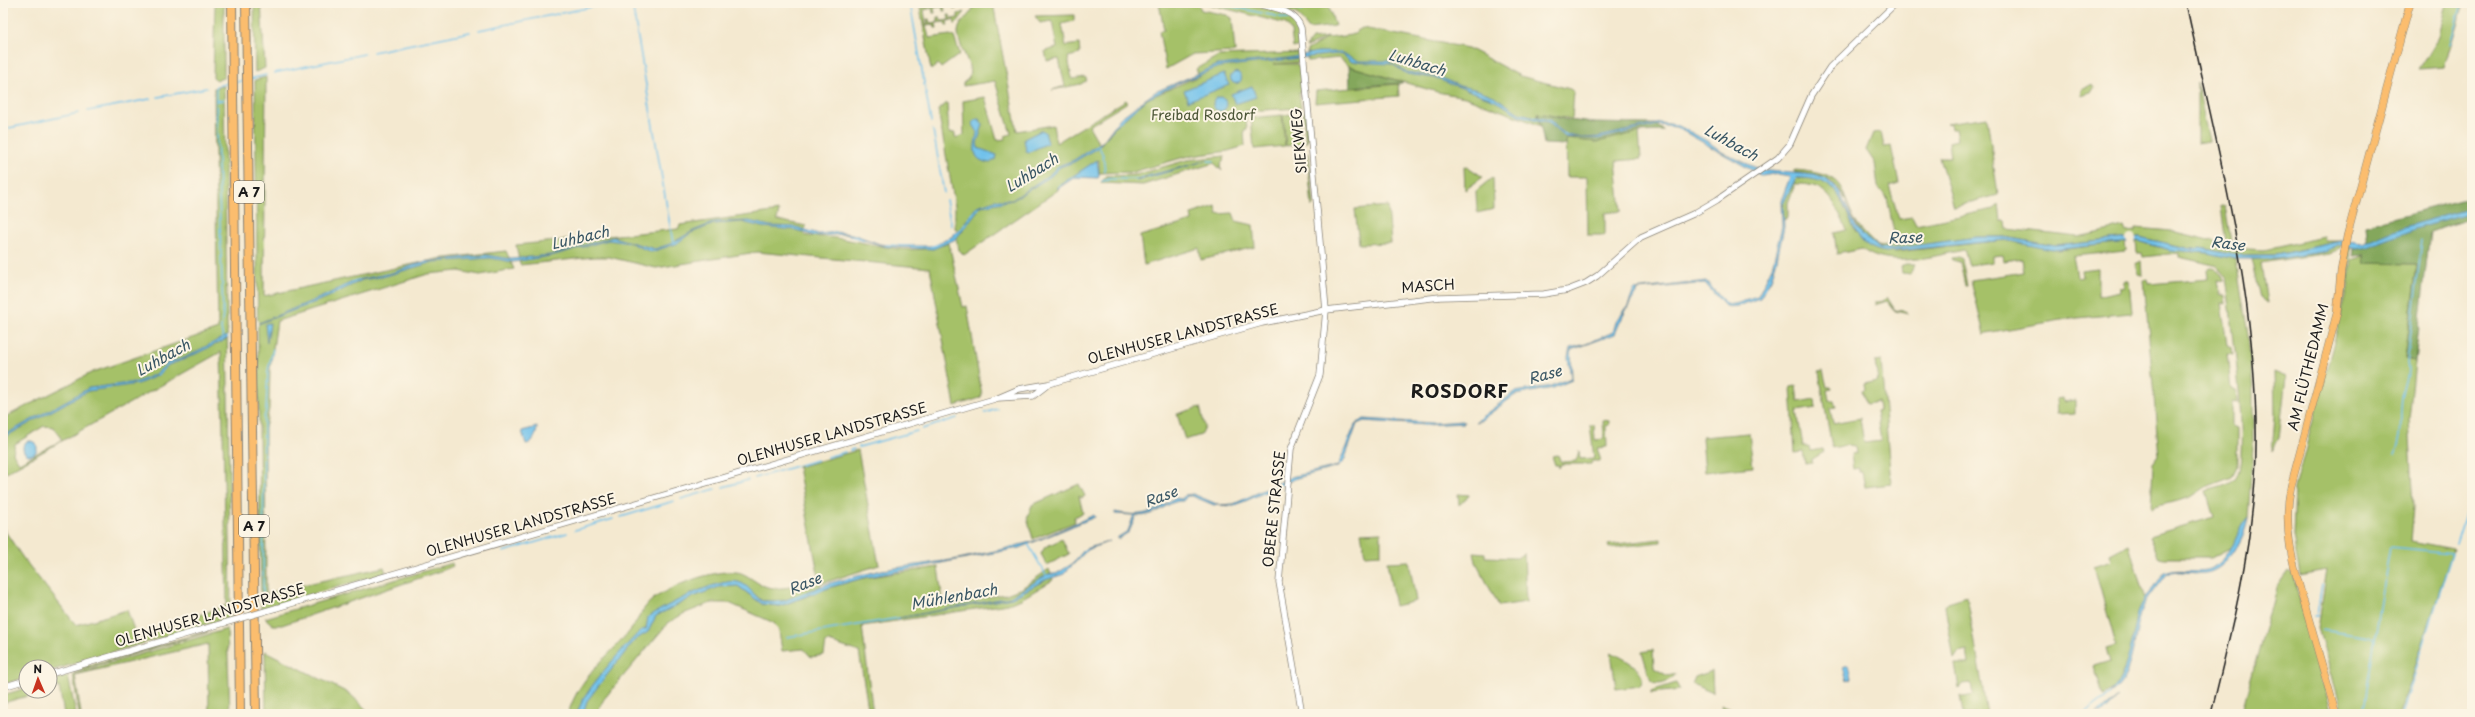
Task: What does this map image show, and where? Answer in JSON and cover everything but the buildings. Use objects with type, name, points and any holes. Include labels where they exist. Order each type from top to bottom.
[{"type":"highway","name":"A 7","points":[[232,3],[240,714]]},
{"type":"highway","name":"A 7","points":[[246,3],[256,714]]},
{"type":"main road","name":"AM FLÜTHEDAMM","points":[[2336,714],[2296,574],[2288,539],[2287,511],[2291,486],[2337,313],[2347,236],[2410,3]]},
{"type":"street","name":"SIEKWEG","points":[[1251,3],[1282,11],[1295,17],[1301,28],[1326,310]]},
{"type":"street","name":"MASCH","points":[[1326,310],[1440,296],[1534,295],[1562,291],[1586,283],[1597,276],[1641,237],[1692,214],[1756,175],[1767,166],[1790,144],[1811,96],[1830,67],[1896,3]]},
{"type":"street","name":"OLENHUSER LANDSTRASSE","points":[[58,672],[998,398],[1019,389],[1048,384],[1262,323],[1326,310]]},
{"type":"street","name":"OBERE STRASSE","points":[[1302,714],[1279,587],[1287,480],[1294,439],[1320,375],[1326,310]]},
{"type":"street","points":[[3,687],[18,682]]},
{"type":"green space","points":[[215,3],[224,3],[224,78],[215,80],[213,78]]},
{"type":"green space","points":[[254,3],[261,3],[265,68],[255,72]]},
{"type":"green space","points":[[932,3],[962,3],[955,4],[956,9],[954,9],[953,5],[944,6],[945,11],[943,11],[942,6],[934,8],[935,13],[933,13],[932,8],[924,10],[926,24],[928,23],[927,19],[929,19],[930,23],[938,22],[938,17],[940,17],[941,21],[949,20],[948,15],[950,15],[951,19],[958,18],[958,14],[965,12],[955,25],[954,20],[947,21],[948,26],[946,26],[945,22],[936,23],[937,28],[935,28],[934,24],[926,25],[929,38],[950,35],[954,37],[960,54],[941,68],[938,64],[931,70],[920,8],[932,6]]},
{"type":"green space","name":"Freibad Rosdorf","points":[[974,3],[993,3],[1017,131],[1053,125],[1056,143],[1126,100],[1128,102],[1089,126],[1100,145],[1116,126],[1147,99],[1199,76],[1196,69],[1218,56],[1300,53],[1301,62],[1273,64],[1297,64],[1300,67],[1302,91],[1299,92],[1301,108],[1245,111],[1247,129],[1244,130],[1245,146],[1228,151],[1185,157],[1133,172],[1099,173],[1099,160],[1058,186],[1058,190],[964,255],[959,250],[956,239],[961,232],[955,228],[955,206],[938,110],[947,103],[949,133],[955,133],[955,138],[964,135],[963,101],[985,97],[997,140],[1005,139],[1005,136],[1011,134],[995,81],[963,86],[963,83],[969,78],[970,72],[967,60],[960,44],[958,32],[961,24],[972,11]]},
{"type":"green space","points":[[1159,3],[1198,3],[1201,10],[1227,15],[1232,18],[1235,52],[1193,54],[1166,69],[1159,31],[1164,30]]},
{"type":"green space","points":[[1204,3],[1249,5],[1274,9],[1284,13],[1291,17],[1296,23],[1299,34],[1299,46],[1293,48],[1291,31],[1286,24]]},
{"type":"green space","points":[[1263,3],[1325,3],[1329,7],[1335,26],[1309,29],[1297,14]]},
{"type":"green space","points":[[2447,3],[2464,3],[2444,67],[2419,69],[2439,36]]},
{"type":"green space","points":[[1074,15],[1074,21],[1062,24],[1066,46],[1079,44],[1080,54],[1068,57],[1072,79],[1085,77],[1087,80],[1081,84],[1052,90],[1065,86],[1059,59],[1047,61],[1045,51],[1057,48],[1052,21],[1040,23],[1035,16]]},
{"type":"green space","points":[[1362,28],[1468,48],[1520,76],[1570,89],[1574,92],[1572,119],[1538,113],[1541,126],[1465,97],[1437,92],[1349,66],[1339,58],[1308,61],[1307,50],[1328,38],[1351,35]]},
{"type":"green space","points":[[1328,37],[1307,47],[1306,47],[1312,39]]},
{"type":"green space","points":[[1349,66],[1402,82],[1402,83],[1350,87]]},
{"type":"green space","points":[[266,77],[264,296],[437,259],[506,251],[514,269],[480,275],[459,271],[428,274],[277,321],[270,369],[269,409],[265,428],[266,595],[276,591],[384,567],[386,573],[261,609],[255,80]]},
{"type":"green space","points":[[2197,82],[2209,141],[2197,143]]},
{"type":"green space","points":[[1398,84],[1399,96],[1315,103],[1316,91]]},
{"type":"green space","points":[[2092,84],[2094,88],[2091,93],[2081,96],[2082,90]]},
{"type":"green space","points":[[224,86],[231,617],[58,669],[58,659],[18,659],[18,680],[3,684],[3,528],[23,558],[76,625],[127,610],[137,638],[227,605],[221,352],[3,474],[3,418],[93,372],[218,329],[214,88]],"holes":[[[44,426],[54,427],[62,440],[19,463],[13,453],[15,444]]]},
{"type":"green space","points":[[1303,110],[1306,112],[1308,138],[1306,143]]},
{"type":"green space","points":[[1298,113],[1301,144],[1286,146],[1283,115]]},
{"type":"green space","points":[[1538,113],[1568,120],[1596,123],[1655,124],[1664,131],[1639,132],[1597,142],[1566,139],[1566,145],[1544,144]]},
{"type":"green space","points":[[1282,115],[1285,146],[1254,149],[1251,118]]},
{"type":"green space","points":[[1987,117],[1998,195],[1954,207],[1939,157],[1951,157],[1949,142],[1957,140],[1955,129],[1951,129],[1950,123],[1947,123]]},
{"type":"green space","points":[[1639,132],[1641,159],[1616,161],[1621,211],[1605,213],[1605,235],[1588,235],[1587,177],[1567,177],[1566,139],[1597,142]]},
{"type":"green space","points":[[1881,132],[1884,147],[1891,146],[1899,183],[1889,186],[1899,219],[1912,217],[1916,225],[1994,209],[1999,205],[2001,221],[2006,221],[2007,229],[2078,237],[2124,227],[2126,232],[2135,231],[2135,228],[2172,231],[2226,244],[2221,206],[2225,206],[2232,248],[2264,250],[2324,237],[2325,241],[2341,241],[2276,255],[2235,255],[2201,248],[2191,249],[2139,237],[2055,246],[2004,237],[1978,237],[1895,249],[1880,247],[1869,241],[1861,233],[1855,222],[1852,214],[1855,221],[1875,244],[1893,245],[1897,247],[1887,198],[1878,187],[1875,163],[1866,150],[1873,133]]},
{"type":"green space","points":[[1307,152],[1309,155],[1314,204],[1312,207]]},
{"type":"green space","points":[[1225,156],[1220,167],[1222,171],[1214,163],[1143,185],[1101,183],[1106,176],[1135,175],[1187,160]]},
{"type":"green space","points":[[1464,167],[1468,167],[1483,177],[1465,190]]},
{"type":"green space","points":[[1794,170],[1815,172],[1828,177],[1837,183],[1845,199],[1830,181],[1817,176],[1794,172]]},
{"type":"green space","points":[[1493,177],[1494,209],[1477,213],[1476,191]]},
{"type":"green space","points":[[1796,178],[1815,178],[1832,186],[1838,194],[1856,233],[1872,248],[1896,252],[2005,240],[2058,250],[2125,242],[2126,251],[2073,256],[2077,277],[2082,276],[2081,270],[2098,268],[2098,296],[2119,291],[2119,288],[2124,287],[2124,281],[2129,281],[2132,311],[2131,313],[2067,319],[1986,333],[1984,335],[1971,280],[2024,272],[2022,258],[2004,261],[2003,255],[1993,256],[1993,262],[1969,265],[1964,250],[1912,260],[1885,259],[1862,249],[1837,254],[1834,233],[1847,230],[1834,203],[1823,191],[1816,187],[1795,184],[1788,203],[1788,217],[1784,220],[1783,204]]},
{"type":"green space","points":[[2472,197],[2472,218],[2430,232],[2415,361],[2405,359],[2417,264],[2365,263],[2364,254],[2353,255],[2354,249],[2367,246],[2365,225]]},
{"type":"green space","points":[[1216,206],[1217,214],[1233,213],[1236,221],[1253,225],[1255,247],[1201,260],[1199,248],[1144,265],[1140,236],[1192,221],[1191,214]]},
{"type":"green space","points":[[1388,206],[1391,243],[1359,244],[1355,209]]},
{"type":"green space","points":[[779,211],[777,220],[806,226],[804,235],[808,236],[839,238],[883,247],[909,249],[922,249],[949,243],[963,307],[967,306],[982,395],[980,398],[955,406],[930,268],[757,252],[656,268],[609,257],[593,257],[520,265],[516,245],[678,229],[680,225]]},
{"type":"green space","points":[[2141,241],[2165,248],[2228,256],[2236,260],[2248,335],[2253,392],[2253,446],[2248,517],[2233,547],[2211,558],[2163,558],[2157,556],[2149,536],[2214,517],[2206,491],[2227,485],[2236,478],[2240,464],[2240,413],[2235,349],[2226,277],[2218,266],[2179,257],[2179,253],[2143,257],[2142,253],[2137,253],[2136,242]]},
{"type":"green space","points":[[2341,245],[2340,249],[2330,253],[2261,263],[2267,304],[2260,299],[2251,259],[2276,259],[2322,252]]},
{"type":"green space","points":[[2348,248],[2351,248],[2348,280],[2340,313]]},
{"type":"green space","points":[[2364,255],[2365,263],[2417,264],[2405,359],[2415,361],[2409,420],[2414,506],[2411,541],[2453,549],[2400,714],[2343,714],[2318,628],[2327,570],[2300,575],[2293,537],[2295,488],[2348,289],[2352,259]]},
{"type":"green space","points":[[1959,257],[1962,259],[1967,286],[1965,286],[1960,262],[1952,260],[1952,258]]},
{"type":"green space","points":[[2141,261],[2142,276],[2137,275],[2136,263]]},
{"type":"green space","points":[[1905,264],[1915,264],[1910,274],[1902,273],[1901,267]]},
{"type":"green space","points":[[2211,268],[2220,272],[2224,281],[2218,280],[2220,294],[2225,296],[2226,304],[2221,303],[2227,345],[2231,347],[2232,355],[2227,354],[2231,388],[2236,390],[2237,402],[2232,401],[2232,427],[2237,429],[2237,466],[2232,477],[2206,487],[2191,497],[2151,508],[2153,464],[2159,456],[2144,280],[2148,279],[2149,284],[2208,279],[2207,270]]},
{"type":"green space","points":[[1887,297],[1895,310],[1905,311],[1909,314],[1895,311],[1887,301],[1875,305],[1875,302],[1883,301]]},
{"type":"green space","points":[[1881,361],[1891,484],[1865,487],[1862,472],[1859,472],[1859,468],[1853,469],[1851,454],[1856,453],[1855,446],[1847,445],[1832,448],[1819,372],[1823,371],[1827,387],[1831,387],[1831,389],[1827,390],[1829,400],[1834,400],[1836,407],[1830,408],[1833,423],[1860,418],[1864,443],[1881,441],[1876,411],[1879,410],[1878,402],[1866,404],[1862,390],[1865,389],[1864,384],[1878,381],[1875,362]]},
{"type":"green space","points":[[2274,372],[2286,377],[2279,438],[2272,451],[2275,415]]},
{"type":"green space","points":[[1796,386],[1798,402],[1815,399],[1816,408],[1797,411],[1803,446],[1809,446],[1810,451],[1823,449],[1824,452],[1811,460],[1812,462],[1805,463],[1803,452],[1795,453],[1791,387]]},
{"type":"green space","points":[[2062,398],[2063,402],[2075,400],[2075,413],[2057,414],[2056,399]]},
{"type":"green space","points":[[1200,407],[1205,427],[1201,435],[1185,440],[1177,414]]},
{"type":"green space","points":[[1603,420],[1609,421],[1609,425],[1606,426],[1607,447],[1597,448],[1601,461],[1592,461],[1591,464],[1561,464],[1559,468],[1559,465],[1555,465],[1552,456],[1558,455],[1561,462],[1576,461],[1579,451],[1580,459],[1594,458],[1590,425],[1594,425],[1595,440],[1604,439]]},
{"type":"green space","points":[[1749,433],[1753,467],[1705,472],[1702,437]]},
{"type":"green space","points":[[858,450],[879,565],[820,584],[820,587],[783,601],[762,601],[747,588],[738,586],[762,604],[780,606],[831,587],[863,578],[938,567],[943,604],[1006,594],[1022,588],[1049,569],[1053,580],[1021,599],[1008,604],[862,626],[873,714],[869,714],[859,652],[829,642],[826,642],[824,655],[811,657],[804,649],[782,651],[779,631],[774,623],[729,603],[711,603],[683,614],[668,623],[604,699],[596,714],[568,714],[573,701],[586,679],[629,632],[648,604],[669,589],[703,576],[726,572],[739,572],[762,585],[776,588],[790,587],[819,579],[798,467]]},
{"type":"green space","points":[[1079,484],[1085,496],[1082,498],[1079,496],[1083,513],[1074,517],[1075,522],[1033,539],[1027,518],[1032,505]]},
{"type":"green space","points":[[1458,494],[1469,495],[1469,496],[1459,505]]},
{"type":"green space","points":[[1381,532],[1381,554],[1365,555],[1361,533]]},
{"type":"green space","points":[[1062,539],[1069,554],[1047,565],[1041,554],[1045,547]]},
{"type":"green space","points":[[1661,539],[1661,542],[1609,548],[1608,545]]},
{"type":"green space","points":[[2129,544],[2145,600],[2137,617],[2130,656],[2116,688],[2103,696],[2094,666],[2110,661],[2106,648],[2116,645],[2094,566],[2112,560],[2110,554]]},
{"type":"green space","points":[[1474,552],[1485,553],[1485,557],[1517,558],[1524,553],[1526,602],[1499,606],[1476,562]]},
{"type":"green space","points":[[1409,561],[1416,601],[1395,606],[1387,562]]},
{"type":"green space","points":[[452,563],[453,566],[446,569],[282,625],[273,625],[265,618]]},
{"type":"green space","points":[[2288,571],[2293,575],[2332,714],[2241,714],[2276,588]]},
{"type":"green space","points":[[1967,596],[1987,714],[1963,714],[1960,695],[1964,697],[1973,695],[1971,683],[1962,684],[1959,689],[1955,664],[1969,664],[1967,651],[1958,653],[1954,659],[1945,606],[1948,602]]},
{"type":"green space","points":[[227,629],[230,714],[209,714],[208,644],[75,675],[81,714],[79,714],[73,674]]},
{"type":"green space","points":[[208,632],[73,672],[73,670]]},
{"type":"green space","points":[[1653,650],[1654,668],[1668,676],[1676,674],[1668,681],[1657,683],[1651,681],[1642,652]]},
{"type":"green space","points":[[265,651],[350,694],[371,714],[266,714]]},
{"type":"green space","points":[[1611,652],[1628,661],[1638,670],[1642,680],[1640,686],[1616,689]]},
{"type":"green space","points":[[1712,671],[1713,693],[1692,684],[1695,677]]},
{"type":"green space","points":[[68,676],[76,714],[64,714],[58,687],[58,679]]},
{"type":"green space","points":[[1676,683],[1680,690],[1651,693],[1651,691]]},
{"type":"green space","points":[[18,690],[18,699],[3,703],[3,695]]},
{"type":"green space","points":[[1721,705],[1723,706],[1744,714],[1723,714]]},
{"type":"water","points":[[1318,52],[1340,52],[1359,61],[1388,61],[1407,72],[1441,78],[1460,86],[1478,90],[1494,96],[1519,113],[1550,120],[1559,130],[1567,135],[1583,138],[1598,137],[1660,123],[1677,125],[1709,142],[1722,152],[1754,167],[1769,171],[1814,175],[1826,179],[1839,191],[1856,227],[1864,236],[1877,247],[1890,249],[1977,237],[2004,237],[2055,246],[2139,237],[2191,249],[2201,248],[2235,255],[2276,255],[2341,241],[2362,244],[2403,227],[2472,208],[2472,213],[2415,229],[2367,247],[2356,249],[2341,245],[2322,252],[2276,259],[2236,259],[2208,253],[2170,250],[2138,241],[2052,250],[2005,240],[1886,252],[1870,247],[1860,237],[1841,199],[1831,188],[1817,180],[1796,178],[1783,204],[1784,227],[1771,279],[1760,298],[1739,306],[1725,306],[1705,283],[1638,290],[1615,334],[1571,350],[1572,380],[1553,388],[1515,395],[1481,420],[1475,422],[1515,392],[1551,386],[1571,378],[1568,357],[1570,348],[1586,344],[1613,332],[1616,322],[1628,306],[1634,290],[1706,281],[1726,304],[1739,303],[1758,296],[1772,267],[1782,226],[1781,201],[1790,177],[1773,174],[1762,176],[1676,127],[1658,125],[1598,139],[1565,137],[1548,122],[1520,116],[1495,100],[1434,78],[1407,74],[1392,64],[1352,62],[1343,55],[1336,54],[1220,67],[1181,82],[1147,99],[1116,126],[1097,148],[1074,162],[1060,167],[1051,176],[1013,200],[981,206],[956,239],[933,249],[884,246],[845,234],[815,236],[796,230],[762,227],[742,222],[714,224],[691,233],[676,244],[651,252],[631,243],[608,240],[551,256],[513,262],[490,258],[433,262],[386,276],[362,280],[326,298],[258,324],[183,360],[168,365],[159,375],[138,384],[88,391],[3,438],[6,434],[89,388],[137,382],[156,374],[167,363],[184,358],[220,339],[324,296],[356,280],[391,273],[423,262],[486,255],[511,259],[550,255],[613,237],[655,249],[670,244],[693,231],[715,222],[749,221],[770,226],[796,227],[819,234],[835,232],[852,234],[880,244],[896,246],[934,246],[953,236],[953,233],[958,232],[977,206],[995,200],[1012,200],[1050,174],[1058,166],[1074,160],[1103,141],[1120,118],[1155,92],[1218,65],[1288,58]]},
{"type":"water","points":[[1236,72],[1240,74],[1242,78],[1240,82],[1236,84],[1232,82],[1230,78],[1232,74]]},
{"type":"water","points":[[1224,74],[1229,85],[1188,101],[1184,90]]},
{"type":"water","points":[[1252,86],[1256,97],[1235,104],[1231,94]]},
{"type":"water","points":[[1220,97],[1225,99],[1227,104],[1225,109],[1220,111],[1215,109],[1213,104],[1215,99]]},
{"type":"water","points":[[979,119],[983,125],[977,143],[978,148],[997,155],[996,159],[990,163],[979,159],[976,155],[975,146],[977,131],[972,123]]},
{"type":"water","points":[[1042,130],[1045,132],[1048,143],[1029,152],[1026,151],[1024,139]]},
{"type":"water","points":[[1097,160],[1098,178],[1075,177],[1057,189],[1058,186]]},
{"type":"water","points":[[1208,160],[1137,181],[1136,179]]},
{"type":"water","points":[[270,323],[267,343],[265,324]]},
{"type":"water","points":[[1363,419],[1433,423],[1463,421],[1464,423],[1425,425],[1364,421],[1357,424],[1344,461],[1338,467],[1297,478],[1234,506],[1214,505],[1192,496],[1187,496],[1183,501],[1173,503],[1151,514],[1136,516],[1129,532],[1118,539],[1118,537],[1128,531],[1134,515],[1115,514],[1115,512],[1124,514],[1147,513],[1154,511],[1174,498],[1182,499],[1185,495],[1193,494],[1219,505],[1234,504],[1291,477],[1338,466],[1355,425]]},
{"type":"water","points":[[537,427],[533,440],[526,444],[522,431]]},
{"type":"water","points":[[30,441],[35,443],[37,448],[35,453],[30,455],[25,453],[23,448],[25,443]]},
{"type":"water","points":[[1094,515],[1095,517],[1019,548],[863,578],[831,587],[780,606],[762,604],[738,586],[719,587],[693,597],[656,616],[648,632],[635,640],[587,701],[583,714],[577,714],[587,693],[604,670],[641,630],[646,629],[648,617],[679,600],[706,588],[718,584],[738,582],[745,585],[762,601],[783,601],[830,583],[882,570],[958,559],[1038,540]]},
{"type":"water","points":[[2248,517],[2244,533],[2239,543],[2221,566],[2213,571],[2205,573],[2175,572],[2166,574],[2148,598],[2143,608],[2138,623],[2128,669],[2117,688],[2109,695],[2116,686],[2125,667],[2139,611],[2160,577],[2169,571],[2198,571],[2209,569],[2217,565],[2228,553]]},
{"type":"water","points":[[1110,541],[1087,550],[1064,574],[1045,580],[1012,598],[899,618],[1010,597],[1048,574],[1056,574],[1072,564],[1085,549]]},
{"type":"water","points":[[1848,665],[1851,678],[1847,680],[1843,667]]},
{"type":"water","points":[[2118,697],[2102,714],[2097,714]]},
{"type":"pier","points":[[2129,234],[2133,234],[2135,235],[2135,243],[2129,244],[2126,241],[2126,237]]},
{"type":"pier","points":[[258,320],[258,326],[228,339],[228,333]]},
{"type":"waterway","points":[[479,30],[611,3]]},
{"type":"waterway","points":[[632,3],[673,243]]},
{"type":"waterway","points":[[910,3],[931,122]]},
{"type":"waterway","points":[[1217,3],[1289,19]]},
{"type":"waterway","points":[[1272,3],[1303,10]]},
{"type":"waterway","points":[[2450,44],[2462,3]]},
{"type":"waterway","points":[[373,52],[470,32]]},
{"type":"waterway","points":[[274,73],[364,54]]},
{"type":"waterway","points":[[250,79],[266,75]]},
{"type":"waterway","points":[[237,82],[245,80]]},
{"type":"waterway","points":[[224,100],[216,101],[216,86],[229,83]]},
{"type":"waterway","points":[[158,97],[206,88]]},
{"type":"waterway","points":[[88,111],[150,99]]},
{"type":"waterway","points":[[216,101],[223,314],[221,329],[223,338]]},
{"type":"waterway","points":[[9,128],[79,113]]},
{"type":"waterway","points":[[933,130],[944,193]]},
{"type":"waterway","points":[[1098,145],[1103,155],[1105,172]]},
{"type":"waterway","points":[[1208,161],[1214,161]]},
{"type":"waterway","points":[[1107,179],[1137,179]]},
{"type":"waterway","points":[[1102,181],[1108,180]]},
{"type":"waterway","points":[[946,200],[951,225]]},
{"type":"waterway","name":"Luhbach","points":[[851,236],[863,239]]},
{"type":"waterway","points":[[2395,454],[2398,447],[2400,433],[2401,406],[2407,376],[2407,363],[2422,240]]},
{"type":"waterway","name":"Luhbach","points":[[930,247],[940,244]]},
{"type":"waterway","name":"Luhbach","points":[[886,245],[922,247]]},
{"type":"waterway","points":[[263,600],[264,418],[266,411],[268,371],[273,349]]},
{"type":"waterway","points":[[985,413],[997,409]]},
{"type":"waterway","points":[[922,429],[957,418]]},
{"type":"waterway","points":[[859,447],[917,431]]},
{"type":"waterway","points":[[850,450],[854,449]]},
{"type":"waterway","points":[[827,457],[845,452]]},
{"type":"waterway","points":[[755,478],[817,460]]},
{"type":"waterway","points":[[723,487],[748,480]]},
{"type":"waterway","points":[[681,499],[715,489]]},
{"type":"waterway","points":[[2456,544],[2472,493]]},
{"type":"waterway","points":[[621,517],[674,501]]},
{"type":"waterway","points":[[575,530],[613,519]]},
{"type":"waterway","points":[[503,552],[567,533]]},
{"type":"waterway","points":[[1028,544],[1047,577]]},
{"type":"waterway","points":[[2322,630],[2375,638],[2390,547],[2452,553],[2402,714]]},
{"type":"waterway","points":[[2314,615],[2317,615],[2322,585]]},
{"type":"waterway","name":"Mühlenbach","points":[[787,637],[899,618]]},
{"type":"waterway","points":[[2363,714],[2375,639]]},
{"type":"waterway","points":[[2084,714],[2110,694]]},
{"type":"railway","points":[[2186,3],[2225,180],[2236,239],[2246,299],[2253,359],[2256,419],[2255,479],[2249,538],[2238,597],[2211,714]]},
{"type":"district","name":"ROSDORF","points":[[1460,392]]},
{"type":"water label","name":"Rase","points":[[1905,238]]},
{"type":"water label","name":"Rase","points":[[2228,244]]},
{"type":"water label","name":"Rase","points":[[1545,375]]},
{"type":"water label","name":"Rase","points":[[1161,497]]},
{"type":"water label","name":"Rase","points":[[805,584]]}]
